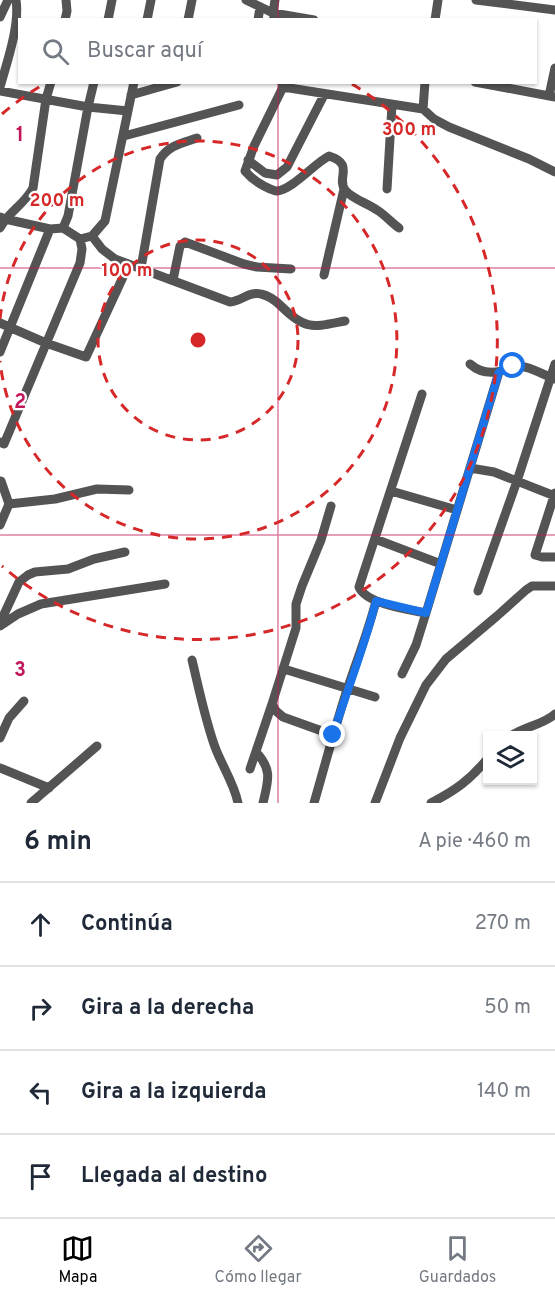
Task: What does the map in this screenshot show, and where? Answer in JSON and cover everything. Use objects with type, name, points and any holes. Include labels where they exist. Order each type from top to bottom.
[{"type":"street","points":[[0,16],[8,0]]},
{"type":"street","points":[[16,0],[18,11],[0,89],[88,107],[128,111]]},
{"type":"street","points":[[66,0],[66,18]]},
{"type":"street","points":[[108,18],[112,0]]},
{"type":"street","points":[[147,18],[151,0]]},
{"type":"street","points":[[189,18],[192,0]]},
{"type":"street","points":[[246,0],[273,16],[294,18]]},
{"type":"street","points":[[273,16],[275,0]]},
{"type":"street","points":[[435,18],[438,0]]},
{"type":"street","points":[[476,0],[555,10]]},
{"type":"street","points":[[258,18],[260,7]]},
{"type":"street","points":[[486,84],[552,96],[555,68]]},
{"type":"street","points":[[0,228],[2,218],[28,197],[33,188],[46,99],[50,84]]},
{"type":"street","points":[[63,228],[68,216],[94,84]]},
{"type":"street","points":[[80,239],[93,236],[105,221],[134,84]]},
{"type":"street","points":[[131,95],[170,84]]},
{"type":"street","points":[[423,109],[425,84]]},
{"type":"street","points":[[399,228],[379,211],[344,189],[342,184],[344,171],[341,163],[329,156],[291,184],[276,191],[252,180],[245,171],[248,159],[283,85],[324,95],[423,109],[434,119],[449,127],[529,159],[555,172]]},
{"type":"street","points":[[248,159],[266,173],[277,175],[287,167],[324,95]]},
{"type":"street","points":[[124,136],[239,105]]},
{"type":"street","points":[[387,189],[392,105]]},
{"type":"street","points":[[141,268],[160,159],[171,147],[197,138]]},
{"type":"street","points":[[324,275],[344,189]]},
{"type":"street","points":[[0,442],[4,444],[80,263],[82,249],[80,239],[63,228],[50,229],[2,218]]},
{"type":"street","points":[[0,352],[50,229]]},
{"type":"street","points":[[93,236],[105,253],[115,259],[230,302],[241,300],[251,293],[257,293],[274,300],[297,321],[308,326],[345,321]]},
{"type":"street","points":[[173,280],[180,246],[185,242],[244,264],[291,269]]},
{"type":"street","points":[[0,323],[86,357],[129,264]]},
{"type":"street","points":[[470,364],[484,372],[499,372],[513,366],[521,366],[553,378]]},
{"type":"street","points":[[478,591],[553,378],[555,364]]},
{"type":"street","points":[[402,674],[416,645],[499,372]]},
{"type":"street","points":[[422,394],[359,587],[361,592],[376,601],[426,613]]},
{"type":"street","points":[[470,468],[494,472],[555,495],[550,525],[535,555],[555,557]]},
{"type":"street","points":[[0,481],[9,504],[0,525]]},
{"type":"street","points":[[9,504],[55,499],[98,489],[129,490]]},
{"type":"street","points":[[391,490],[457,510]]},
{"type":"street","points":[[250,769],[296,628],[296,604],[321,540],[331,506]]},
{"type":"street","points":[[375,539],[441,564]]},
{"type":"street","points":[[0,625],[19,582],[28,575],[35,572],[68,569],[125,552]]},
{"type":"street","points":[[0,625],[41,604],[165,584]]},
{"type":"street","points":[[375,803],[400,738],[426,685],[446,659],[526,590],[532,586],[555,586]]},
{"type":"street","points":[[314,803],[347,689],[370,626],[376,601]]},
{"type":"street","points":[[192,660],[215,747],[238,803]]},
{"type":"street","points":[[284,669],[375,697]]},
{"type":"street","points":[[0,738],[9,718],[24,701]]},
{"type":"street","points":[[272,704],[283,717],[333,735]]},
{"type":"street","points":[[517,731],[549,719],[555,714]]},
{"type":"street","points":[[31,803],[97,746]]},
{"type":"street","points":[[256,752],[268,771],[263,803]]},
{"type":"street","points":[[431,803],[454,791],[483,764]]},
{"type":"street","points":[[0,768],[48,788]]},
{"type":"route","points":[[333,735],[370,626],[376,601],[426,613],[499,372],[513,366]]}]
